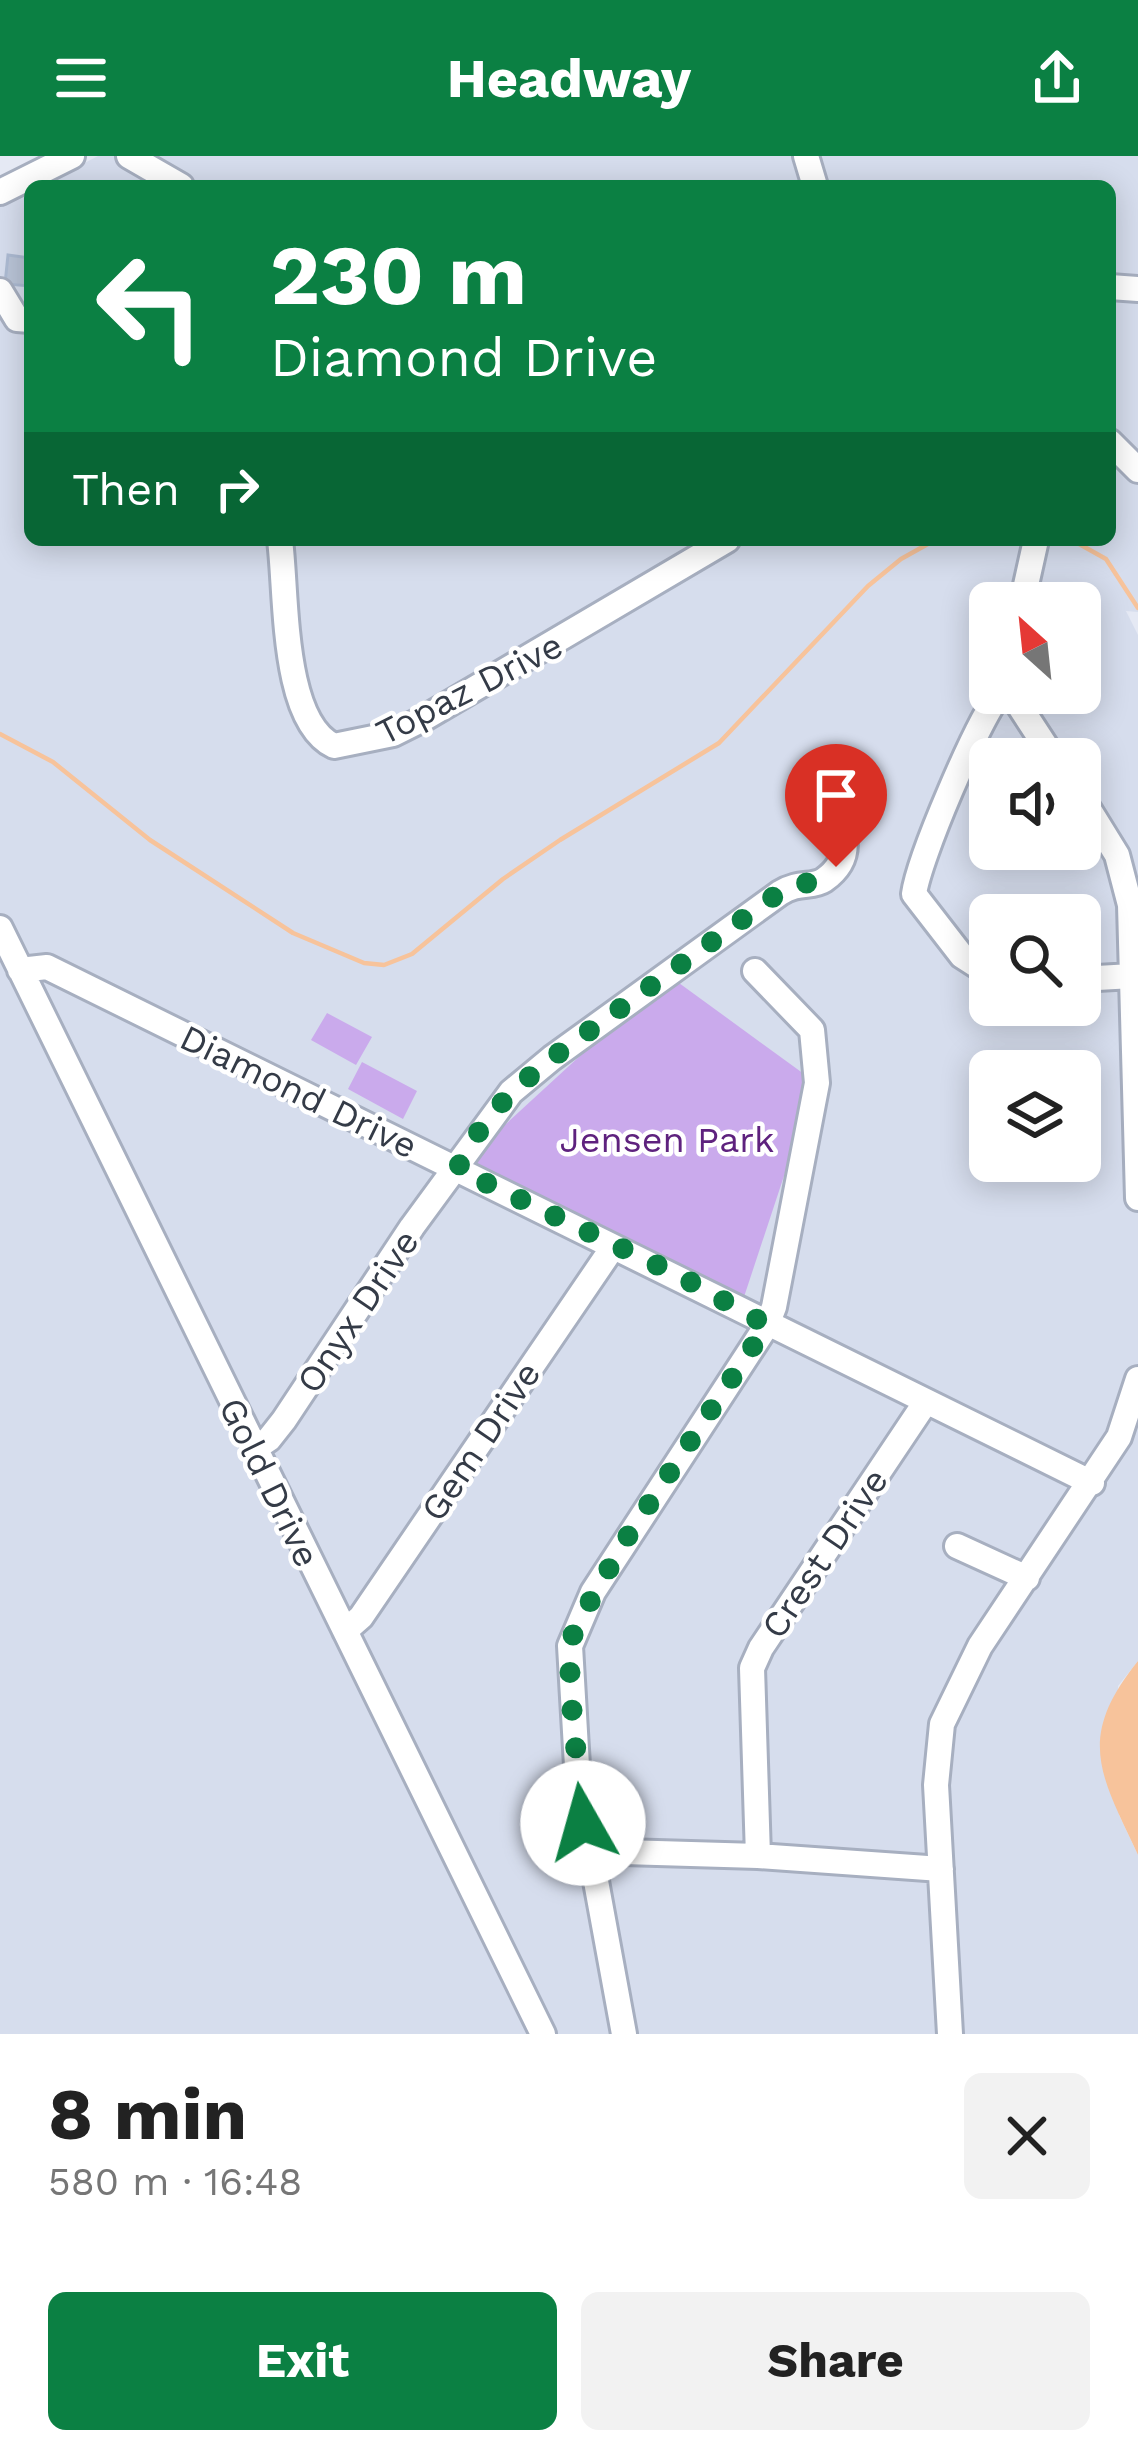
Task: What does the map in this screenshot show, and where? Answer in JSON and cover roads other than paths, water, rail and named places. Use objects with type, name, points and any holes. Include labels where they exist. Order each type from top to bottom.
[{"type":"street","points":[[0,192],[24,166],[72,156]]},
{"type":"street","points":[[129,156],[171,180]]},
{"type":"street","points":[[0,291],[17,319],[24,320]]},
{"type":"street","points":[[1116,448],[1138,470]]},
{"type":"street","name":"Topaz Drive","points":[[281,546],[301,703],[315,733],[334,746],[393,734],[423,719],[717,546]]},
{"type":"street","points":[[1026,582],[1034,546]]},
{"type":"street","points":[[969,960],[914,894],[986,714]]},
{"type":"street","name":"Onyx Drive","points":[[254,1449],[284,1420],[412,1227],[511,1092],[780,892],[794,884],[825,880],[845,847],[846,828],[826,796]]},
{"type":"street","points":[[1101,829],[1125,878],[1138,1198]]},
{"type":"street","name":"Gold Drive","points":[[0,928],[540,2033]]},
{"type":"street","name":"Diamond Drive","points":[[20,970],[47,967],[1092,1483]]},
{"type":"street","points":[[624,2034],[578,1783],[570,1646],[575,1628],[626,1539],[767,1325],[817,1082],[812,1030],[754,971]]},
{"type":"street","points":[[1101,978],[1132,976]]},
{"type":"street","name":"Gem Drive","points":[[345,1631],[361,1617],[613,1247]]},
{"type":"street","points":[[950,2034],[936,1785],[942,1724],[964,1673],[1119,1437],[1138,1379]]},
{"type":"street","name":"Crest Drive","points":[[758,1856],[752,1668],[925,1403]]},
{"type":"street","points":[[957,1546],[1027,1578]]},
{"type":"street","points":[[590,1851],[758,1856],[941,1869]]},
{"type":"waterway","points":[[0,734],[53,762],[150,840],[293,933],[364,963],[384,965],[412,954],[503,879],[560,840],[719,743],[868,586],[924,546]]},
{"type":"waterway","points":[[1083,546],[1106,559],[1138,608]]},
{"type":"park label","name":"Jensen Park","points":[[667,1139]]}]
